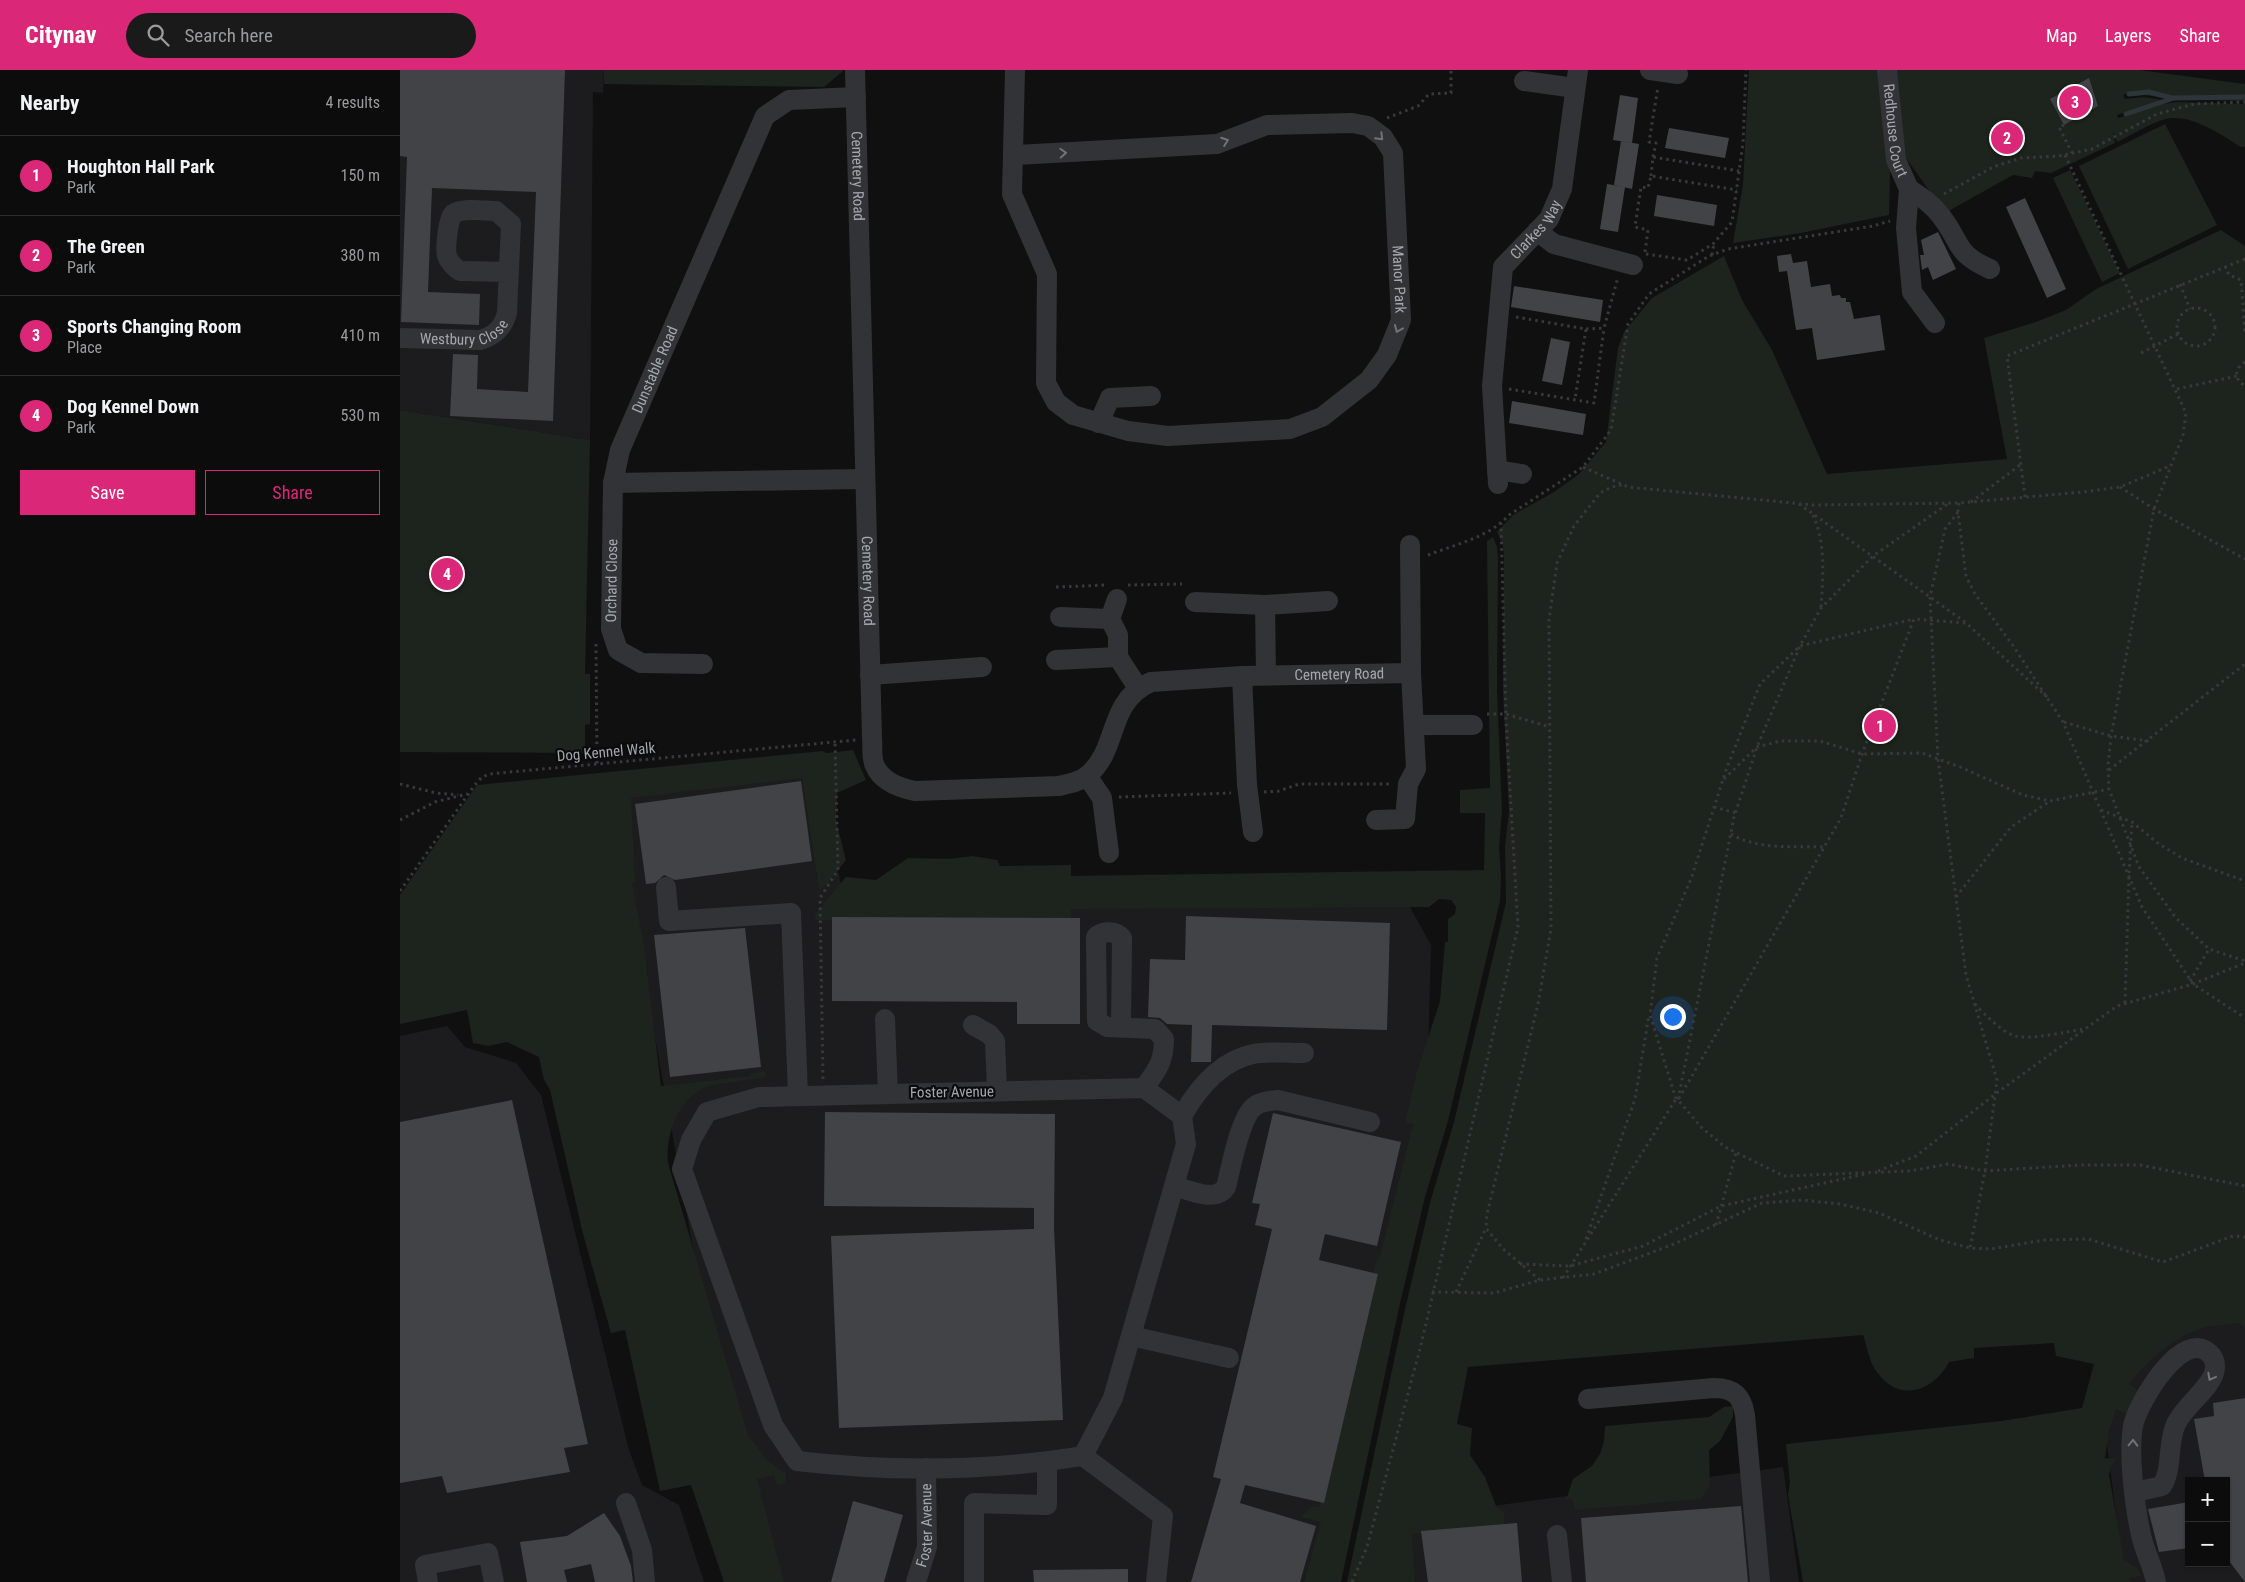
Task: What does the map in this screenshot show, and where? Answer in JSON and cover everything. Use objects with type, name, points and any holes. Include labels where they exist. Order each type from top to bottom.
[{"type":"street","name":"Cemetery Road","points":[[855,70],[864,479],[874,766],[888,781],[901,788],[915,791],[1059,786],[1087,776]]},
{"type":"street","name":"Manor Park","points":[[1015,70],[1015,155],[1012,194],[1047,274],[1046,384],[1056,402],[1072,415],[1128,431],[1168,436],[1290,429],[1322,417],[1369,380],[1387,355],[1402,320],[1392,153],[1383,137],[1368,126]]},
{"type":"street","name":"Redhouse Court","points":[[1887,70],[1896,160],[1909,189],[1906,214],[1907,254],[1912,292],[1935,323]]},
{"type":"street","points":[[1524,81],[1577,79]]},
{"type":"street","name":"Clarkes Way","points":[[1522,474],[1498,477],[1492,386],[1503,267],[1549,219],[1562,189],[1577,79]]},
{"type":"street","name":"Dunstable Road","points":[[613,483],[620,450],[765,116],[789,100],[856,97]]},
{"type":"street","points":[[1015,155],[1217,144],[1267,125],[1352,123],[1368,126]]},
{"type":"street","name":"Redhouse Court","points":[[1909,189],[1929,202],[1942,217],[1962,251],[1972,261],[1990,269]]},
{"type":"street","points":[[1537,231],[1554,244],[1627,264]]},
{"type":"street","name":"Westbury Close","points":[[400,338],[480,340],[490,337],[505,322],[509,272]]},
{"type":"street","points":[[1099,423],[1110,398],[1151,396]]},
{"type":"street","points":[[613,483],[864,479]]},
{"type":"street","name":"Orchard Close","points":[[613,483],[611,629],[618,650],[641,662],[703,664]]},
{"type":"street","points":[[1376,820],[1405,819],[1408,784],[1416,769],[1411,673],[1410,553]]},
{"type":"street","points":[[1109,853],[1102,798],[1087,776],[1101,761],[1115,720],[1138,688],[1118,657],[1118,635],[1110,619],[1118,599]]},
{"type":"street","points":[[1195,602],[1265,605],[1328,601]]},
{"type":"street","points":[[1265,605],[1266,675]]},
{"type":"street","points":[[1060,617],[1110,619]]},
{"type":"street","points":[[1056,660],[1118,657]]},
{"type":"street","points":[[870,675],[982,667]]},
{"type":"street","name":"Cemetery Road","points":[[1138,688],[1151,682],[1166,679],[1266,675],[1411,673]]},
{"type":"street","points":[[1242,676],[1247,785],[1253,832]]},
{"type":"street","points":[[1414,725],[1474,724]]},
{"type":"street","points":[[666,887],[669,921],[791,913],[798,1095]]},
{"type":"street","points":[[885,1018],[888,1094]]},
{"type":"street","points":[[972,1025],[995,1041],[997,1091]]},
{"type":"street","points":[[1122,1028],[1155,1030],[1161,1033],[1164,1039],[1164,1056],[1144,1088],[1182,1116]]},
{"type":"street","points":[[1156,1582],[1163,1516],[1083,1456],[1113,1398],[1186,1144],[1182,1116],[1206,1081],[1219,1070],[1240,1058],[1255,1054],[1304,1053]]},
{"type":"street","name":"Foster Avenue","points":[[1083,1456],[1047,1462],[926,1468],[833,1465],[797,1461],[772,1425],[682,1168],[691,1140],[708,1112],[759,1097],[1144,1088]]},
{"type":"street","points":[[1174,1186],[1215,1195],[1223,1193],[1246,1115],[1255,1106],[1263,1102],[1278,1100],[1370,1122]]},
{"type":"street","points":[[1131,1336],[1230,1358]]},
{"type":"street","points":[[2135,1492],[2162,1486],[2167,1477],[2175,1426],[2187,1406],[2209,1382],[2215,1372],[2214,1360],[2208,1352],[2199,1349],[2189,1350],[2166,1365],[2142,1403],[2133,1426],[2132,1467],[2135,1492],[2142,1539],[2152,1563],[2156,1582]]},
{"type":"street","points":[[1588,1399],[1714,1388],[1725,1388],[1737,1393],[1743,1404],[1745,1415],[1760,1582]]},
{"type":"street","points":[[974,1582],[974,1503],[1047,1505],[1047,1462]]},
{"type":"street","name":"Foster Avenue","points":[[916,1582],[927,1547],[926,1468]]},
{"type":"street","points":[[626,1503],[642,1550],[645,1582]]},
{"type":"street","points":[[1557,1535],[1562,1582]]},
{"type":"street","points":[[428,1582],[425,1565],[488,1553],[494,1582]]},
{"type":"path","points":[[1368,126],[1418,106],[1429,94],[1451,93],[1451,70]]},
{"type":"path","points":[[1663,72],[1649,142],[1656,143],[1651,176],[1648,188],[1641,187],[1635,227],[1648,230],[1647,250],[1644,254],[1687,260],[1714,242],[1732,222],[1743,143],[1746,70]]},
{"type":"path","points":[[1929,202],[1993,167],[2021,158],[2065,155],[2092,149],[2157,114],[2194,104],[2245,102]]},
{"type":"path","points":[[2064,125],[2058,127],[2072,153]]},
{"type":"path","points":[[2065,155],[2177,389],[2186,413],[2183,434],[2154,509],[2111,736],[2108,770],[2110,789],[2118,817],[2139,867],[2156,894],[2176,918],[2209,949],[2245,962]]},
{"type":"path","points":[[1653,157],[1739,171]]},
{"type":"path","points":[[1651,176],[1737,190]]},
{"type":"path","points":[[1410,553],[1486,534],[1509,515],[1583,467],[1611,430],[1628,324],[1649,294],[1712,255],[1728,249],[1873,226],[1906,214]]},
{"type":"path","points":[[1712,255],[1714,242]]},
{"type":"path","points":[[2025,497],[2007,356],[2180,284],[2245,260]]},
{"type":"path","points":[[1492,386],[1594,403],[1604,328],[1627,264]]},
{"type":"path","points":[[2225,266],[2229,275],[2241,280],[2245,335]]},
{"type":"path","points":[[2180,284],[2190,309]]},
{"type":"path","points":[[2190,309],[2203,309],[2208,312],[2215,323],[2214,336],[2205,345],[2193,346],[2182,340],[2178,334],[2177,328],[2180,317],[2190,309]]},
{"type":"path","points":[[1498,314],[1586,330],[1604,328]]},
{"type":"path","points":[[1575,400],[1586,330]]},
{"type":"path","points":[[2141,353],[2178,334]]},
{"type":"path","points":[[2236,376],[2239,366],[2245,362]]},
{"type":"path","points":[[2177,389],[2236,376]]},
{"type":"path","points":[[2236,376],[2245,386]]},
{"type":"path","points":[[1971,502],[2021,465]]},
{"type":"path","points":[[1456,1292],[1486,1228],[1487,1214],[1538,1004],[1551,929],[1549,620],[1558,563],[1574,526],[1600,493],[1612,487],[1622,485],[1798,504],[1959,503],[2120,487],[2170,466]]},
{"type":"path","points":[[1583,467],[1622,485]]},
{"type":"path","points":[[2120,487],[2154,509],[2245,559]]},
{"type":"path","points":[[1677,1100],[1736,813],[1757,747],[1800,646],[1821,608],[1873,556],[1949,503]]},
{"type":"path","points":[[1959,503],[1958,512],[1966,576],[1975,594],[2063,722],[2142,907],[2192,982],[2245,1018]]},
{"type":"path","points":[[1798,504],[1966,623],[2046,697]]},
{"type":"path","points":[[1958,512],[1945,529],[1930,597],[1930,621],[1938,759],[1966,975],[1997,1080],[1986,1171],[1970,1248]]},
{"type":"path","points":[[1812,514],[1821,532],[1823,573],[1821,608]]},
{"type":"path","points":[[1352,1582],[1367,1547],[1422,1345],[1432,1292],[1518,927],[1506,720],[1501,523]]},
{"type":"path","points":[[1584,1245],[1635,1098],[1650,1015],[1657,958],[1691,879],[1723,779],[1760,684],[1800,646],[1914,619],[1966,623]]},
{"type":"path","points":[[1563,1278],[1677,1100],[1841,818],[1862,754],[1914,619]]},
{"type":"path","points":[[596,641],[597,765]]},
{"type":"path","points":[[2108,770],[2149,741],[2245,664]]},
{"type":"path","points":[[2063,722],[2111,736],[2149,741]]},
{"type":"path","name":"Dog Kennel Walk","points":[[400,891],[468,794],[482,777],[489,774],[872,738]]},
{"type":"path","points":[[1723,779],[1757,747],[1780,741],[1820,741],[1862,754],[1922,754],[2023,795],[2050,801],[2094,794],[2110,789]]},
{"type":"path","points":[[823,1095],[820,898],[838,870],[835,742]]},
{"type":"path","points":[[400,784],[436,793],[461,796]]},
{"type":"path","points":[[400,820],[435,802],[468,794]]},
{"type":"path","points":[[1956,897],[2011,827],[2050,801]]},
{"type":"path","points":[[1714,807],[1736,813]]},
{"type":"path","points":[[2101,810],[2132,822],[2159,844],[2182,858],[2245,881]]},
{"type":"path","points":[[2125,1003],[2128,875],[2132,822]]},
{"type":"path","points":[[1731,834],[1740,840],[1766,845],[1824,847]]},
{"type":"path","points":[[2192,982],[2209,949]]},
{"type":"path","points":[[1520,1264],[1570,1266],[1643,1246],[1721,1206],[1875,1172],[1916,1156],[1996,1094],[2117,1006],[2192,982],[2245,962]]},
{"type":"path","points":[[1974,1003],[1986,1016],[2015,1036],[2050,1035],[2085,1029]]},
{"type":"path","points":[[2238,1014],[2245,1014]]},
{"type":"path","points":[[1650,1015],[1677,1100],[1702,1127],[1725,1147],[1784,1176],[1910,1171],[1948,1164],[1986,1171],[2080,1165],[2140,1165],[2245,1186]]},
{"type":"path","points":[[1715,1225],[1736,1153]]},
{"type":"path","points":[[1432,1292],[1494,1293],[1540,1280],[1594,1274],[1638,1259],[1762,1203],[1802,1200],[1840,1204],[1879,1213],[1940,1240],[1970,1248],[1991,1249],[2044,1240],[2088,1239],[2163,1262],[2233,1236],[2245,1237]]},
{"type":"path","points":[[1486,1228],[1520,1264],[1540,1280]]},
{"type":"shaded area","points":[[400,70],[604,70],[603,93],[593,92],[590,440],[400,410]]},
{"type":"shaded area","points":[[604,70],[843,71],[824,87],[604,84]]},
{"type":"shaded area","points":[[1749,70],[1880,70],[1890,173],[1889,215],[1801,233],[1733,243],[1743,184]]},
{"type":"shaded area","points":[[1894,70],[2139,70],[2245,84],[2245,101],[2177,99],[2127,93],[2123,95],[2125,99],[2144,97],[2163,100],[2117,115],[2118,118],[2163,104],[2177,102],[2245,104],[2245,147],[2241,147],[2205,126],[2185,119],[2175,118],[2160,121],[2117,142],[2113,130],[2115,143],[2051,173],[2035,171],[2032,178],[2013,175],[1945,213],[1901,151]]},
{"type":"shaded area","points":[[2165,124],[2217,225],[2128,269],[2079,166]]},
{"type":"shaded area","points":[[2070,170],[2120,273],[2102,282],[2053,178]]},
{"type":"shaded area","points":[[2221,230],[2245,246],[2245,1328],[2239,1323],[2212,1326],[2202,1328],[2178,1339],[2152,1359],[2129,1384],[2139,1391],[2127,1414],[2116,1409],[2109,1430],[2105,1458],[2116,1459],[2111,1466],[2109,1475],[2124,1560],[2138,1569],[2142,1576],[2130,1578],[2131,1582],[1803,1582],[1788,1495],[1790,1483],[1786,1444],[2001,1421],[2082,1408],[2094,1364],[2056,1356],[2054,1343],[1974,1348],[1974,1358],[1949,1362],[1935,1380],[1917,1390],[1907,1391],[1888,1384],[1879,1375],[1871,1361],[1863,1335],[1468,1367],[1457,1424],[1472,1428],[1470,1455],[1485,1477],[1496,1506],[1504,1513],[1504,1526],[1412,1534],[1415,1582],[1347,1582],[1405,1309],[1431,1199],[1454,1122],[1506,902],[1505,847],[1509,811],[1503,691],[1504,558],[1503,545],[1497,532],[1513,515],[1554,492],[1579,474],[1606,442],[1618,348],[1624,332],[1652,298],[1724,256],[1742,300],[1772,350],[1827,474],[2007,459],[1984,338],[2036,322],[2066,310],[2096,289]]},
{"type":"shaded area","points":[[400,410],[590,440],[585,674],[590,674],[590,724],[585,725],[585,753],[400,752]]},
{"type":"shaded area","points":[[1493,537],[1497,547],[1498,558],[1497,691],[1502,811],[1499,847],[1500,901],[1448,1121],[1425,1197],[1399,1308],[1341,1582],[1304,1582],[1321,1522],[1300,1517],[1312,1506],[1320,1507],[1376,1261],[1380,1256],[1413,1124],[1405,1123],[1416,1075],[1440,1001],[1445,942],[1448,942],[1448,919],[1455,914],[1456,907],[1451,900],[1439,899],[1429,907],[1071,909],[1071,922],[815,920],[816,913],[846,877],[876,880],[908,858],[948,859],[973,856],[997,860],[1000,866],[1071,865],[1071,876],[1484,870],[1485,813],[1460,813],[1460,790],[1490,788],[1487,541]]},
{"type":"shaded area","points":[[853,750],[866,780],[837,793],[836,821],[846,860],[828,883],[819,890],[802,778],[631,798],[635,882],[632,883],[643,939],[661,1086],[751,1076],[751,1073],[765,1071],[766,1077],[708,1086],[698,1091],[689,1099],[676,1118],[669,1140],[668,1152],[668,1163],[748,1435],[766,1459],[786,1474],[785,1483],[777,1486],[774,1475],[757,1479],[784,1582],[724,1582],[691,1485],[660,1491],[625,1330],[611,1333],[583,1234],[550,1090],[544,1080],[539,1057],[507,1042],[488,1046],[473,1043],[467,1010],[400,1024],[400,895],[477,785],[822,751],[827,753]]},
{"type":"shaded area","points":[[806,764],[838,870],[844,898],[1401,891],[1431,945],[1425,1170],[1317,1582],[753,1582],[612,798]]},
{"type":"shaded area","points":[[447,1026],[465,1047],[516,1063],[541,1095],[629,1450],[642,1485],[679,1505],[704,1582],[400,1582],[400,1036]]},
{"type":"shaded area","points":[[2245,1309],[2245,1582],[2125,1582],[2092,1330]]},
{"type":"shaded area","points":[[1733,1406],[1733,1417],[1720,1441],[1709,1450],[1710,1485],[1701,1499],[1575,1510],[1572,1499],[1566,1500],[1573,1479],[1592,1466],[1600,1454],[1604,1441],[1605,1426],[1709,1417],[1724,1407]]},
{"type":"shaded area","points":[[1783,1467],[1799,1582],[1390,1582],[1411,1517]]},
{"type":"building","points":[[400,70],[565,70],[553,421],[450,416],[453,354],[478,355],[477,389],[528,392],[536,192],[432,188],[428,292],[480,294],[479,325],[401,322],[407,157],[400,156]]},
{"type":"building","points":[[2089,78],[2098,106],[2064,125],[2050,99]]},
{"type":"building","points":[[1620,95],[1638,98],[1632,143],[1613,140]]},
{"type":"building","points":[[1669,128],[1729,138],[1725,158],[1665,148]]},
{"type":"building","points":[[1621,141],[1639,144],[1632,189],[1614,185]]},
{"type":"building","points":[[1607,184],[1625,187],[1618,232],[1600,229]]},
{"type":"building","points":[[1657,195],[1717,205],[1714,226],[1654,216]]},
{"type":"building","points":[[2025,198],[2066,289],[2047,298],[2006,207]]},
{"type":"building","points":[[1938,232],[1956,269],[1933,280],[1928,267],[1922,270],[1920,255],[1924,255],[1921,240]]},
{"type":"building","points":[[1791,254],[1793,263],[1807,261],[1811,287],[1830,284],[1832,296],[1840,295],[1841,298],[1846,298],[1846,302],[1850,302],[1854,319],[1880,315],[1885,350],[1817,360],[1812,328],[1796,330],[1787,271],[1779,272],[1777,256]]},
{"type":"building","points":[[1514,286],[1603,300],[1600,322],[1511,307]]},
{"type":"building","points":[[1551,338],[1570,342],[1562,385],[1542,381]]},
{"type":"building","points":[[1512,401],[1586,414],[1583,435],[1509,423]]},
{"type":"building","points":[[801,781],[812,861],[675,880],[664,875],[655,883],[646,884],[635,804]]},
{"type":"building","points":[[1186,916],[1390,923],[1387,1030],[1212,1025],[1211,1062],[1191,1062],[1192,1025],[1167,1024],[1160,1018],[1148,1017],[1150,959],[1185,960]]},
{"type":"building","points":[[832,917],[1080,918],[1080,1024],[1017,1024],[1017,1002],[832,1001]]},
{"type":"building","points":[[745,928],[761,1067],[670,1077],[654,935]]},
{"type":"building","points":[[512,1100],[588,1444],[564,1448],[570,1472],[447,1493],[442,1476],[400,1483],[400,1122]]},
{"type":"building","points":[[825,1112],[1055,1114],[1054,1228],[1063,1420],[839,1428],[831,1236],[1034,1229],[1034,1208],[824,1206]]},
{"type":"building","points":[[1273,1113],[1401,1142],[1377,1246],[1325,1234],[1319,1260],[1378,1274],[1324,1503],[1245,1485],[1240,1503],[1316,1526],[1300,1582],[1191,1582],[1221,1479],[1213,1477],[1272,1229],[1255,1225],[1260,1204],[1252,1203]]},
{"type":"building","points":[[2245,1398],[2245,1582],[2230,1562],[2230,1477],[2204,1477],[2194,1419],[2214,1416],[2213,1403]]},
{"type":"building","points":[[853,1501],[903,1515],[884,1582],[831,1582]]},
{"type":"building","points":[[2185,1503],[2185,1549],[2159,1552],[2148,1509]]},
{"type":"building","points":[[1741,1506],[1748,1582],[1586,1582],[1581,1518]]},
{"type":"building","points":[[604,1513],[620,1536],[631,1566],[633,1582],[595,1582],[591,1564],[564,1570],[567,1582],[527,1582],[520,1542],[567,1536]]},
{"type":"building","points":[[1517,1523],[1522,1582],[1428,1582],[1421,1531]]},
{"type":"building","points":[[1128,1569],[1128,1582],[1034,1582],[1033,1570]]},
{"type":"waterway","points":[[2129,94],[2149,92],[2172,98]]},
{"type":"waterway","points":[[2126,114],[2174,98],[2245,97]]},
{"type":"place","name":"Sports Changing Room","points":[[2075,102]]},
{"type":"place","name":"The Green","points":[[2007,138]]},
{"type":"place","name":"Dog Kennel Down","points":[[447,574]]},
{"type":"place","name":"Houghton Hall Park","points":[[1880,726]]}]
